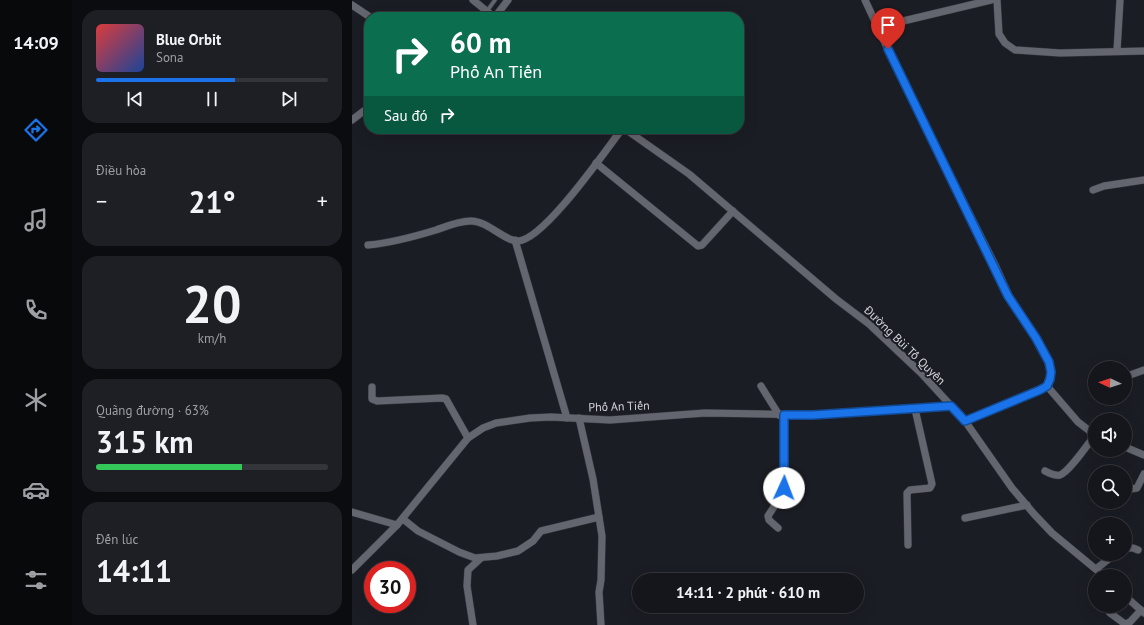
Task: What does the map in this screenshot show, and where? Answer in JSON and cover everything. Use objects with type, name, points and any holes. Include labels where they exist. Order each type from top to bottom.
[{"type":"street","points":[[473,0],[487,11]]},
{"type":"street","points":[[498,12],[508,0]]},
{"type":"street","points":[[865,0],[1008,296],[1036,338],[1049,362],[1051,372],[1047,386]]},
{"type":"street","points":[[878,27],[991,0]]},
{"type":"street","points":[[997,0],[999,34],[1004,43],[1015,50],[1060,53],[1144,51]]},
{"type":"street","points":[[1117,51],[1120,0]]},
{"type":"street","points":[[352,5],[364,13]]},
{"type":"street","points":[[352,120],[364,111]]},
{"type":"street","points":[[368,245],[400,240],[472,220],[486,224],[512,240],[519,241],[540,228],[562,206],[618,134]]},
{"type":"street","name":"Đường Bùi Tố Quyên","points":[[632,134],[689,174],[836,299],[869,324],[921,373],[965,421],[1012,488],[1052,533],[1096,569]]},
{"type":"street","points":[[596,163],[698,246],[702,245],[733,211]]},
{"type":"street","points":[[1093,190],[1104,186],[1144,180]]},
{"type":"street","points":[[515,240],[566,418]]},
{"type":"street","points":[[1132,374],[1144,370]]},
{"type":"street","points":[[761,386],[782,415],[785,485],[783,493],[768,516],[769,520],[778,528]]},
{"type":"street","points":[[965,421],[1047,386]]},
{"type":"street","points":[[1047,386],[1078,422],[1088,430]]},
{"type":"street","points":[[372,387],[372,399],[377,402],[446,399],[468,438]]},
{"type":"street","name":"Phố An Tiến","points":[[352,570],[403,519],[468,438],[483,428],[511,419],[551,417],[610,420],[705,412],[782,415],[951,406]]},
{"type":"street","points":[[908,545],[907,494],[910,490],[930,488],[932,484],[915,409]]},
{"type":"street","points":[[579,418],[593,480],[602,536],[602,568],[599,592],[601,625]]},
{"type":"street","points":[[1045,471],[1059,476],[1072,464],[1088,444]]},
{"type":"street","points":[[1132,450],[1144,454]]},
{"type":"street","points":[[1132,489],[1137,488],[1144,474]]},
{"type":"street","points":[[965,518],[1027,505]]},
{"type":"street","points":[[352,512],[397,525]]},
{"type":"street","points":[[403,519],[418,531],[458,552],[475,558],[481,558],[518,551],[533,541],[541,531],[598,517]]},
{"type":"street","points":[[1132,548],[1138,550]]},
{"type":"street","points":[[473,625],[467,586],[468,570],[481,558]]},
{"type":"street","points":[[1096,569],[1106,561]]},
{"type":"street","points":[[1110,613],[1125,624],[1130,622],[1143,611],[1132,602]]},
{"type":"lane","points":[[487,11],[495,0]]},
{"type":"route","points":[[784,488],[784,415],[813,415],[951,406],[965,421],[1040,390],[1047,386],[1050,379],[1051,372],[1049,362],[1036,338],[1008,296],[995,266],[888,49]]}]
